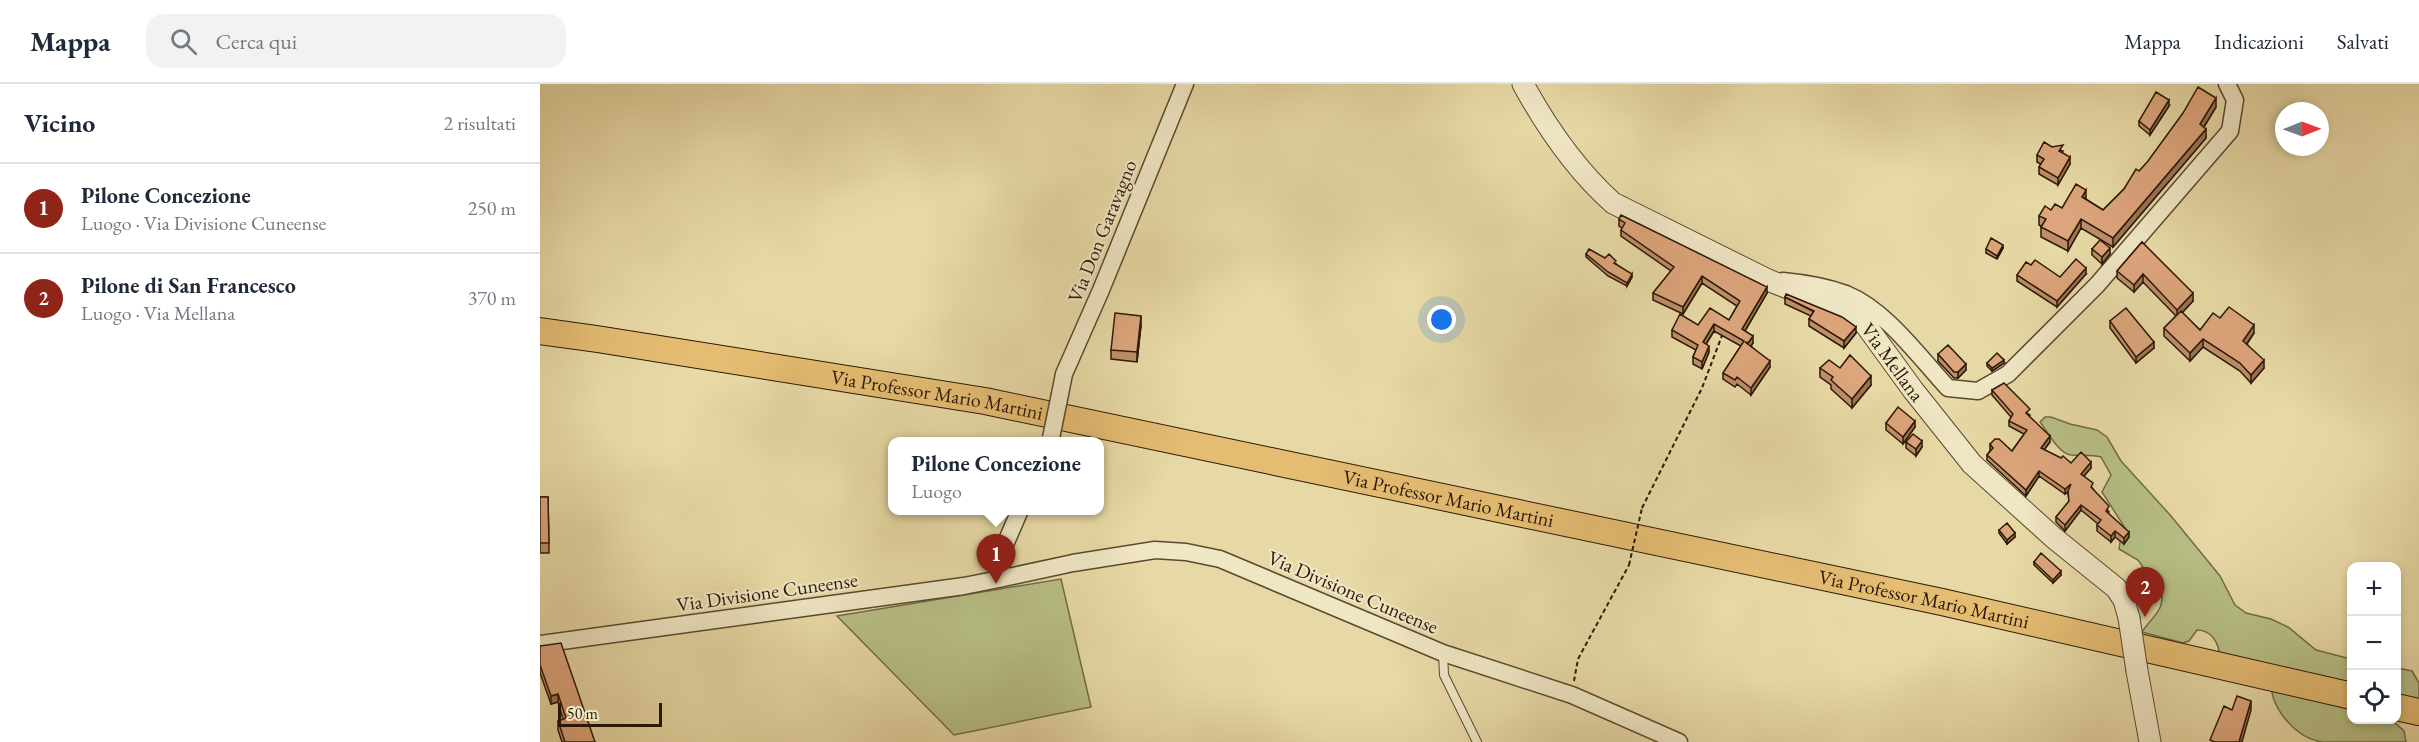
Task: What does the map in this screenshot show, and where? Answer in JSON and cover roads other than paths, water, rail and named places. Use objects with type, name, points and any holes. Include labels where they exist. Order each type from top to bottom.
[{"type":"main road","name":"Via Professor Mario Martini","points":[[540,332],[609,340],[985,401],[1942,602],[2347,695]]},
{"type":"main road","points":[[2401,708],[2419,712]]},
{"type":"street","name":"Via Don Garavagno","points":[[1052,437],[1064,374],[1101,290],[1185,84]]},
{"type":"street","name":"Via Mellana","points":[[1523,84],[1547,128],[1592,184],[1613,203],[1768,280],[1848,312],[1865,324],[1913,390],[1972,464],[2054,538],[2116,588],[2124,600],[2129,618],[2150,742]]},
{"type":"street","points":[[1768,280],[1805,283],[1848,295],[1881,316],[1948,388],[1978,391],[2008,374],[2097,285],[2230,131],[2235,100],[2227,84]]},
{"type":"street","points":[[999,579],[1004,547],[1018,515]]},
{"type":"street","name":"Via Divisione Cuneense","points":[[540,645],[964,586],[1073,563],[1155,550],[1186,552],[1220,559],[1443,652],[1572,695],[1679,742]]},
{"type":"lane","points":[[1443,652],[1444,675],[1477,742]]},
{"type":"place","name":"Pilone Concezione","points":[[996,584]]},
{"type":"place","name":"Pilone di San Francesco","points":[[2145,617]]}]
